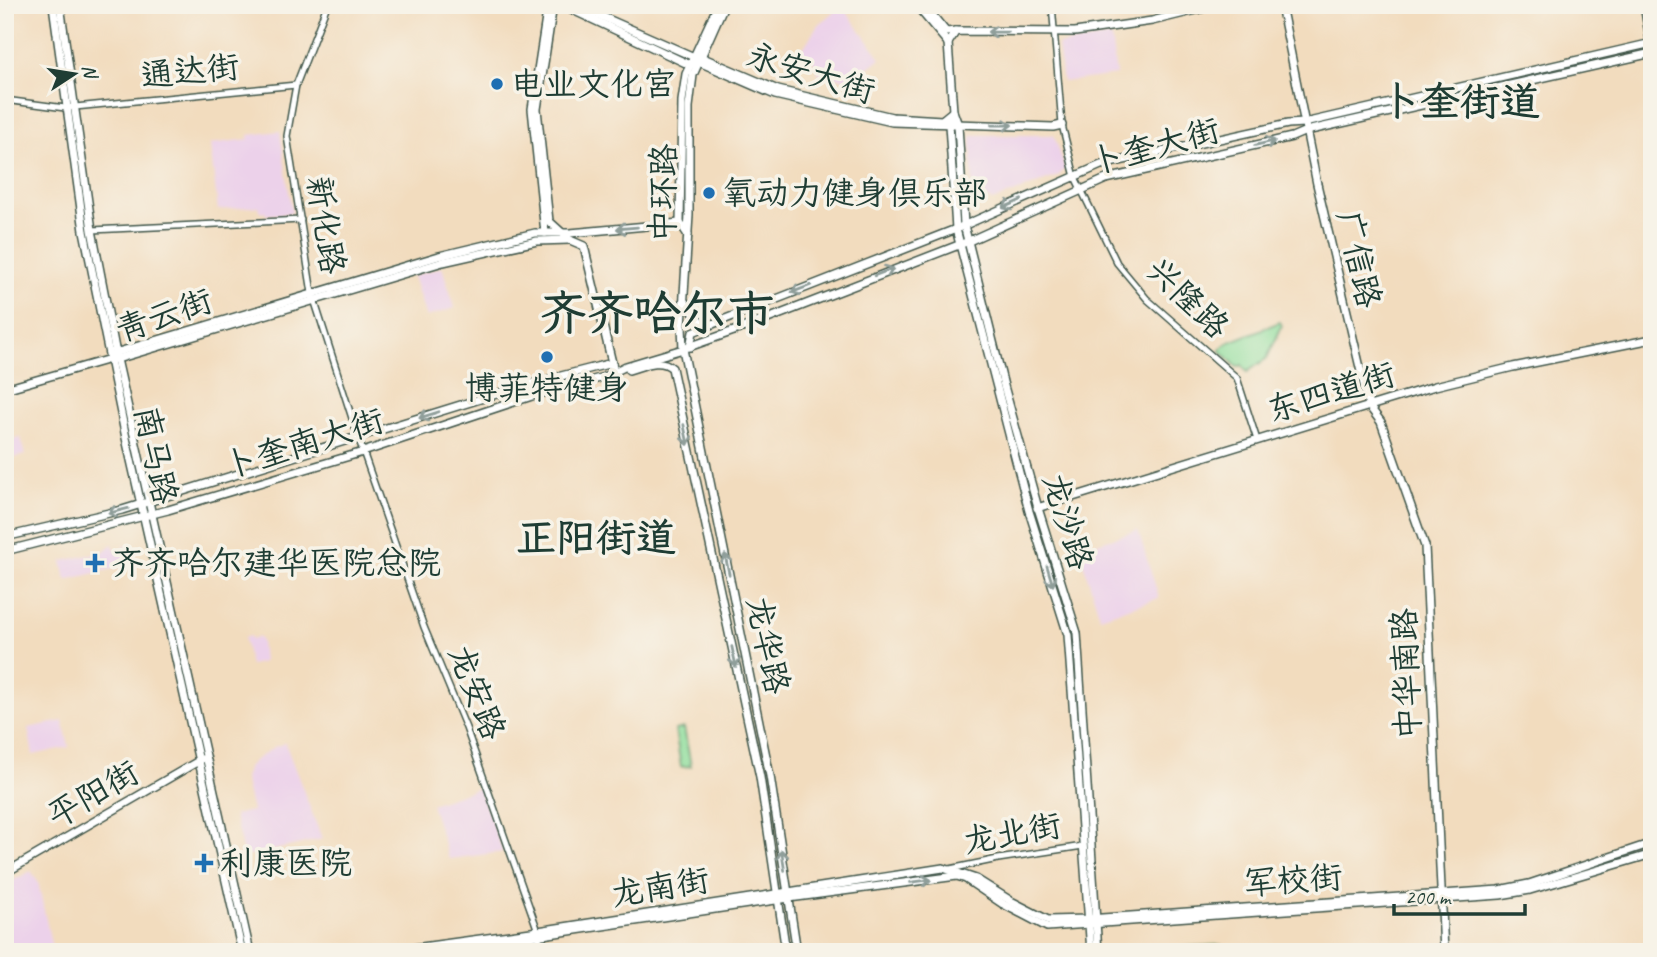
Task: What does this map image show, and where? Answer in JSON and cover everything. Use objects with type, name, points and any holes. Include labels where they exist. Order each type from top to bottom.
[{"type":"main road","name":"南马路","points":[[53,5],[114,357]]},
{"type":"main road","name":"南马路","points":[[60,5],[84,231],[203,759],[250,952]]},
{"type":"main road","points":[[547,240],[532,109],[551,5]]},
{"type":"main road","points":[[551,5],[537,110],[549,221],[570,240],[584,247],[613,367],[687,348],[692,332],[705,327],[684,301]]},
{"type":"main road","name":"永安大街","points":[[562,5],[780,96],[892,122],[1053,127],[1062,125]]},
{"type":"main road","name":"永安大街","points":[[576,5],[696,60],[778,90],[892,117],[942,120],[953,111]]},
{"type":"main road","points":[[696,60],[718,5]]},
{"type":"main road","points":[[696,60],[724,5]]},
{"type":"main road","points":[[916,5],[948,43],[956,32]]},
{"type":"main road","points":[[924,5],[946,32],[1054,33],[1152,21],[1217,5]]},
{"type":"main road","name":"广信路","points":[[1281,5],[1305,127],[1368,405]]},
{"type":"main road","points":[[1644,5],[1651,48]]},
{"type":"main road","points":[[1651,5],[1652,12]]},
{"type":"main road","name":"龙沙路","points":[[948,43],[953,111],[958,125],[960,227]]},
{"type":"main road","name":"卜奎大街","points":[[705,327],[960,227],[1101,165],[1288,124],[1305,127],[1651,48]]},
{"type":"main road","name":"中环路","points":[[680,223],[682,101],[696,60]]},
{"type":"main road","name":"中环路","points":[[682,326],[688,235],[689,107],[696,60]]},
{"type":"main road","name":"龙沙路","points":[[953,111],[949,125],[960,227],[1038,508],[1077,633],[1092,921],[1091,952]]},
{"type":"main road","name":"卜奎大街","points":[[687,348],[965,242],[1106,179],[1292,137],[1305,127]]},
{"type":"main road","points":[[680,223],[688,235]]},
{"type":"main road","name":"青云街","points":[[5,389],[439,256],[544,231],[680,223]]},
{"type":"main road","name":"青云街","points":[[313,296],[443,262],[547,240],[570,240]]},
{"type":"main road","name":"龙沙路","points":[[965,242],[1029,511],[1068,635],[1083,846],[1098,952]]},
{"type":"main road","name":"龙华路","points":[[682,326],[770,776],[797,952]]},
{"type":"main road","name":"东四道街","points":[[1029,511],[1368,405],[1513,366],[1652,339]]},
{"type":"main road","name":"龙华路","points":[[613,367],[627,370],[659,362],[672,368],[760,777],[786,952]]},
{"type":"main road","name":"卜奎南大街","points":[[5,537],[145,503],[522,386],[613,367]]},
{"type":"main road","name":"卜奎南大街","points":[[5,551],[148,516],[363,452],[532,396],[604,377],[613,367]]},
{"type":"main road","name":"中华南路","points":[[1368,405],[1381,422],[1425,546],[1444,952]]},
{"type":"main road","name":"南马路","points":[[203,759],[242,952]]},
{"type":"main road","name":"平阳街","points":[[5,873],[203,759]]},
{"type":"main road","name":"军校街","points":[[974,884],[1046,928],[1092,921],[1499,890],[1529,884],[1652,842]]},
{"type":"main road","name":"军校街","points":[[1440,896],[1500,895],[1530,890],[1652,854]]},
{"type":"main road","name":"龙南街","points":[[429,952],[948,871]]},
{"type":"main road","name":"军校街","points":[[948,871],[976,879],[1048,920],[1092,921]]},
{"type":"main road","name":"龙北街","points":[[948,871],[974,884]]},
{"type":"main road","name":"龙南街","points":[[385,952],[538,934]]},
{"type":"street","name":"新化路","points":[[327,5],[296,85],[287,136],[313,296],[363,452]]},
{"type":"street","name":"兴隆路","points":[[1052,5],[1062,125],[1074,177],[1117,264],[1147,299],[1237,378],[1257,440]]},
{"type":"street","name":"通达街","points":[[5,100],[70,108],[296,85]]},
{"type":"street","points":[[92,230],[301,220]]},
{"type":"street","name":"龙安路","points":[[363,452],[424,627],[467,728],[538,934],[541,952]]},
{"type":"street","name":"龙北街","points":[[948,871],[999,859],[1083,846]]},
{"type":"street","name":"龙北街","points":[[948,871],[999,861]]},
{"type":"shaded area","points":[[842,6],[881,58],[863,72],[860,82],[819,74],[812,58],[801,52],[817,26]]},
{"type":"shaded area","points":[[1111,37],[1116,75],[1063,82],[1058,45]]},
{"type":"shaded area","points":[[280,131],[292,213],[266,215],[265,212],[260,212],[259,206],[218,210],[210,144],[249,139],[249,135]]},
{"type":"shaded area","points":[[973,135],[1054,135],[1065,169],[1058,176],[992,201],[973,189]]},
{"type":"shaded area","points":[[442,267],[455,308],[426,317],[413,276]]},
{"type":"shaded area","points":[[21,438],[25,455],[5,460],[5,441]]},
{"type":"shaded area","points":[[1138,530],[1159,598],[1100,617],[1079,549]]},
{"type":"shaded area","name":"齐齐哈尔建华医院总院","points":[[112,544],[118,553],[125,545],[133,550],[125,566],[66,580],[62,561],[103,552]]},
{"type":"shaded area","points":[[250,636],[251,639],[259,637],[261,641],[263,662],[250,665],[244,638]]},
{"type":"shaded area","points":[[63,721],[69,747],[33,755],[28,728]]},
{"type":"shaded area","points":[[285,743],[322,839],[244,857],[234,815],[252,811],[244,778],[248,767],[254,761]]},
{"type":"shaded area","points":[[479,788],[503,852],[449,859],[431,804]]},
{"type":"shaded area","points":[[31,871],[38,882],[52,948],[36,952],[5,952],[5,885]]},
{"type":"green space","points":[[1280,322],[1282,326],[1267,358],[1247,372],[1242,365],[1237,367],[1220,350],[1227,343]]},
{"type":"green space","points":[[684,728],[691,766],[681,767],[675,730]]},
{"type":"green space","points":[[1222,945],[1222,952],[1153,952],[1153,949]]},
{"type":"place","name":"电业文化宫","points":[[497,84]]},
{"type":"place","name":"氧动力健身俱乐部","points":[[709,193]]},
{"type":"place","name":"博菲特健身","points":[[547,357]]},
{"type":"place","name":"齐齐哈尔建华医院总院","points":[[95,563]]},
{"type":"place","name":"利康医院","points":[[204,863]]},
{"type":"district","name":"卜奎街道","points":[[1460,102]]},
{"type":"district","name":"齐齐哈尔市","points":[[657,313]]},
{"type":"district","name":"正阳街道","points":[[596,538]]}]
